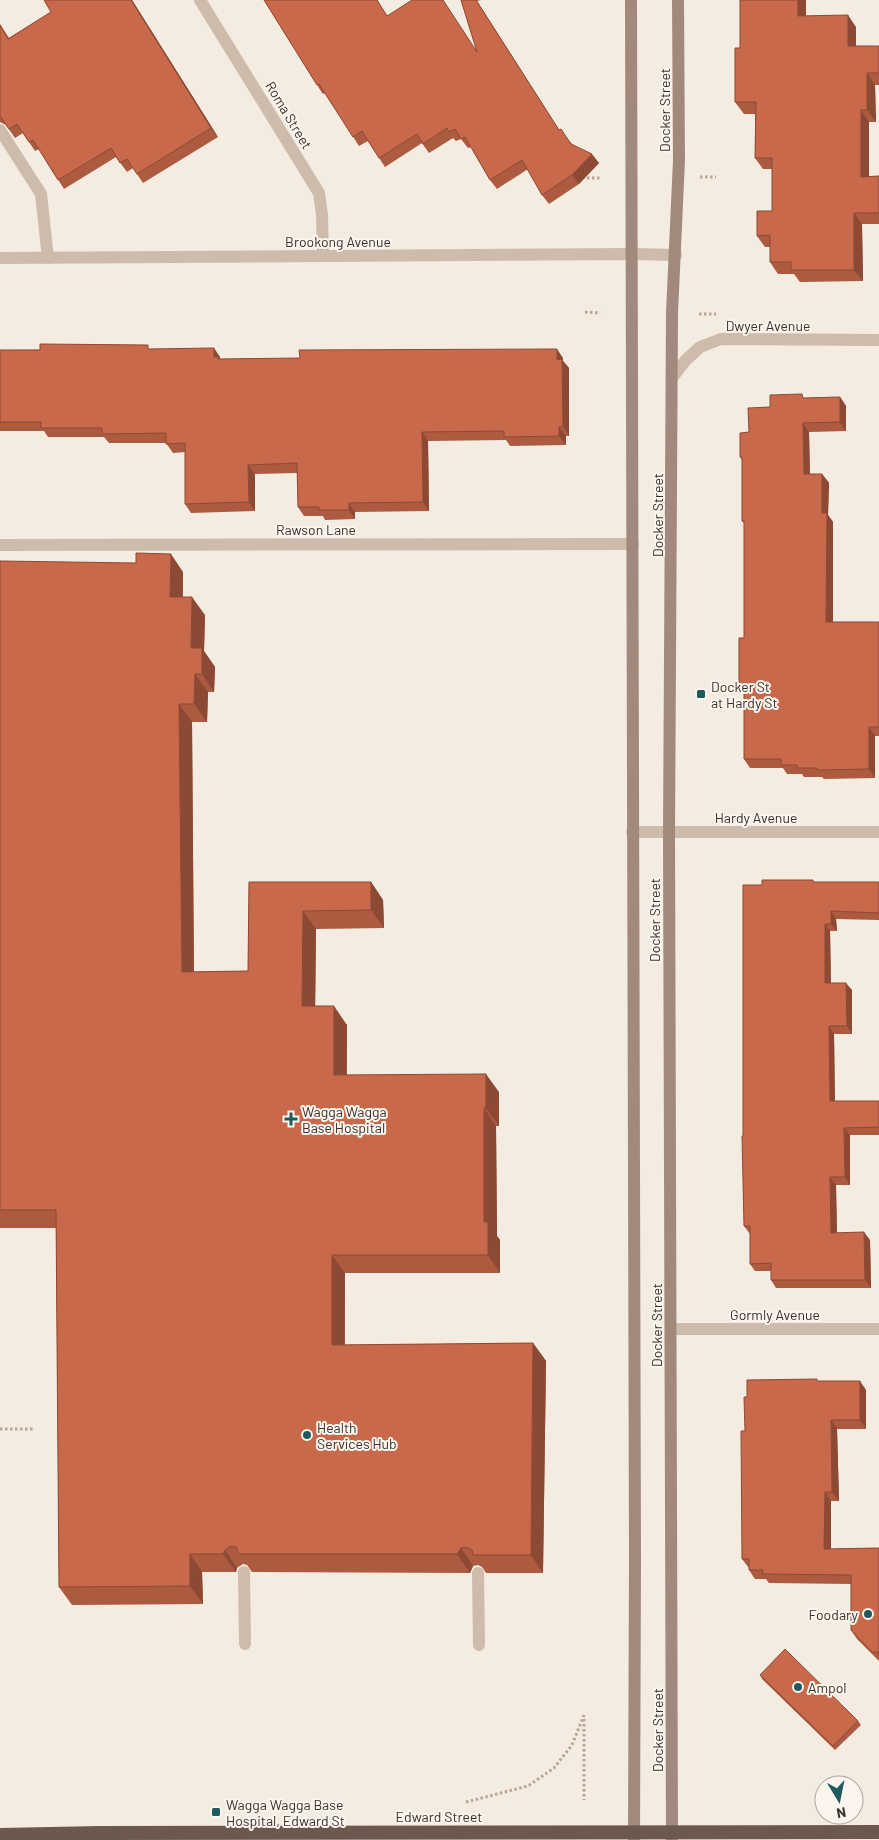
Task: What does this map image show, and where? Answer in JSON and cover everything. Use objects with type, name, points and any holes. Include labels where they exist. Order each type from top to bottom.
[{"type":"highway","name":"Edward Street","points":[[0,1835],[101,1833],[672,1836],[879,1832]]},
{"type":"main road","name":"Docker Street","points":[[631,0],[634,1836]]},
{"type":"main road","name":"Docker Street","points":[[672,1836],[669,832],[672,313],[679,160],[678,0]]},
{"type":"street","name":"Roma Street","points":[[200,0],[319,193],[322,215],[323,256]]},
{"type":"street","points":[[0,130],[41,194],[48,258]]},
{"type":"street","name":"Brookong Avenue","points":[[0,258],[676,255]]},
{"type":"street","name":"Dwyer Avenue","points":[[672,378],[685,361],[700,348],[721,340],[879,340]]},
{"type":"street","name":"Rawson Lane","points":[[0,545],[633,544]]},
{"type":"street","name":"Hardy Avenue","points":[[632,832],[879,832]]},
{"type":"street","name":"Gormly Avenue","points":[[671,1329],[879,1329]]},
{"type":"street","points":[[244,1572],[244,1644]]},
{"type":"street","points":[[478,1573],[479,1645]]},
{"type":"path","points":[[700,177],[716,177]]},
{"type":"path","points":[[587,178],[602,178]]},
{"type":"path","points":[[585,312],[600,313]]},
{"type":"path","points":[[699,314],[716,314]]},
{"type":"path","points":[[0,1429],[35,1429]]},
{"type":"path","points":[[466,1802],[528,1786],[554,1768],[572,1745],[584,1716],[584,1800]]},
{"type":"building","points":[[44,0],[131,0],[211,128],[137,174],[127,159],[120,163],[111,148],[58,180],[33,140],[29,142],[17,124],[9,129],[0,116],[0,25],[8,39],[51,12]]},
{"type":"building","points":[[264,0],[377,0],[387,16],[412,0],[443,0],[477,52],[461,0],[476,0],[559,130],[561,129],[571,144],[592,154],[572,175],[542,195],[522,160],[490,180],[465,137],[461,139],[455,129],[449,132],[447,128],[423,144],[417,134],[379,158],[362,131],[353,137],[319,84],[317,85]]},
{"type":"building","points":[[740,0],[798,0],[798,16],[848,15],[848,46],[879,46],[879,73],[867,73],[867,110],[861,110],[861,177],[879,176],[879,213],[854,213],[854,270],[791,270],[791,262],[770,262],[770,235],[757,236],[757,211],[772,211],[772,158],[755,158],[756,102],[735,102],[735,48],[740,48]]},
{"type":"building","points":[[40,344],[148,345],[148,349],[214,348],[214,357],[218,357],[218,359],[300,358],[299,350],[557,349],[557,360],[562,359],[563,426],[559,427],[559,436],[504,437],[504,431],[422,432],[423,502],[349,503],[349,510],[319,510],[319,507],[298,507],[297,463],[248,465],[249,502],[185,504],[185,443],[166,444],[166,433],[102,434],[102,428],[41,428],[41,422],[0,422],[0,350],[40,350]]},
{"type":"building","points":[[802,394],[803,398],[840,397],[840,422],[803,423],[804,474],[822,474],[822,513],[827,513],[826,622],[879,622],[879,727],[869,727],[869,769],[817,770],[817,768],[797,768],[797,765],[781,765],[781,759],[744,759],[744,686],[739,686],[739,638],[744,638],[744,521],[742,521],[740,433],[749,432],[748,408],[770,407],[770,395]]},
{"type":"building","points":[[136,553],[171,554],[170,597],[192,597],[191,648],[202,648],[202,674],[195,674],[194,704],[179,704],[182,972],[248,971],[249,882],[371,882],[371,910],[303,911],[302,1006],[334,1006],[334,1075],[486,1074],[486,1108],[484,1108],[484,1222],[488,1222],[488,1255],[332,1255],[332,1345],[533,1343],[531,1555],[473,1555],[472,1550],[466,1547],[461,1548],[457,1554],[239,1554],[236,1547],[231,1546],[223,1554],[190,1554],[190,1586],[59,1587],[56,1210],[0,1210],[0,561],[136,563]]},
{"type":"building","points":[[762,880],[879,882],[879,913],[831,911],[831,924],[825,924],[825,983],[846,983],[847,1026],[829,1026],[830,1101],[879,1101],[879,1127],[844,1128],[845,1177],[830,1177],[831,1233],[864,1232],[865,1280],[771,1280],[771,1263],[750,1264],[750,1226],[744,1226],[742,1136],[743,885],[762,885]]},
{"type":"building","points":[[817,1379],[817,1381],[860,1381],[860,1420],[831,1420],[832,1492],[825,1492],[824,1549],[879,1548],[879,1652],[872,1652],[851,1630],[851,1575],[762,1574],[763,1570],[749,1570],[749,1559],[742,1559],[741,1431],[745,1431],[744,1397],[747,1397],[747,1380]]},
{"type":"building","points":[[785,1649],[858,1721],[833,1746],[760,1675]]},
{"type":"place","name":"Docker St at Hardy St","points":[[701,694]]},
{"type":"place","name":"Wagga Wagga Base Hospital","points":[[291,1119]]},
{"type":"place","name":"Health Services Hub","points":[[307,1435]]},
{"type":"place","name":"Foodary","points":[[868,1614]]},
{"type":"place","name":"Ampol","points":[[798,1687]]},
{"type":"place","name":"Wagga Wagga Base Hospital, Edward St","points":[[216,1812]]}]
